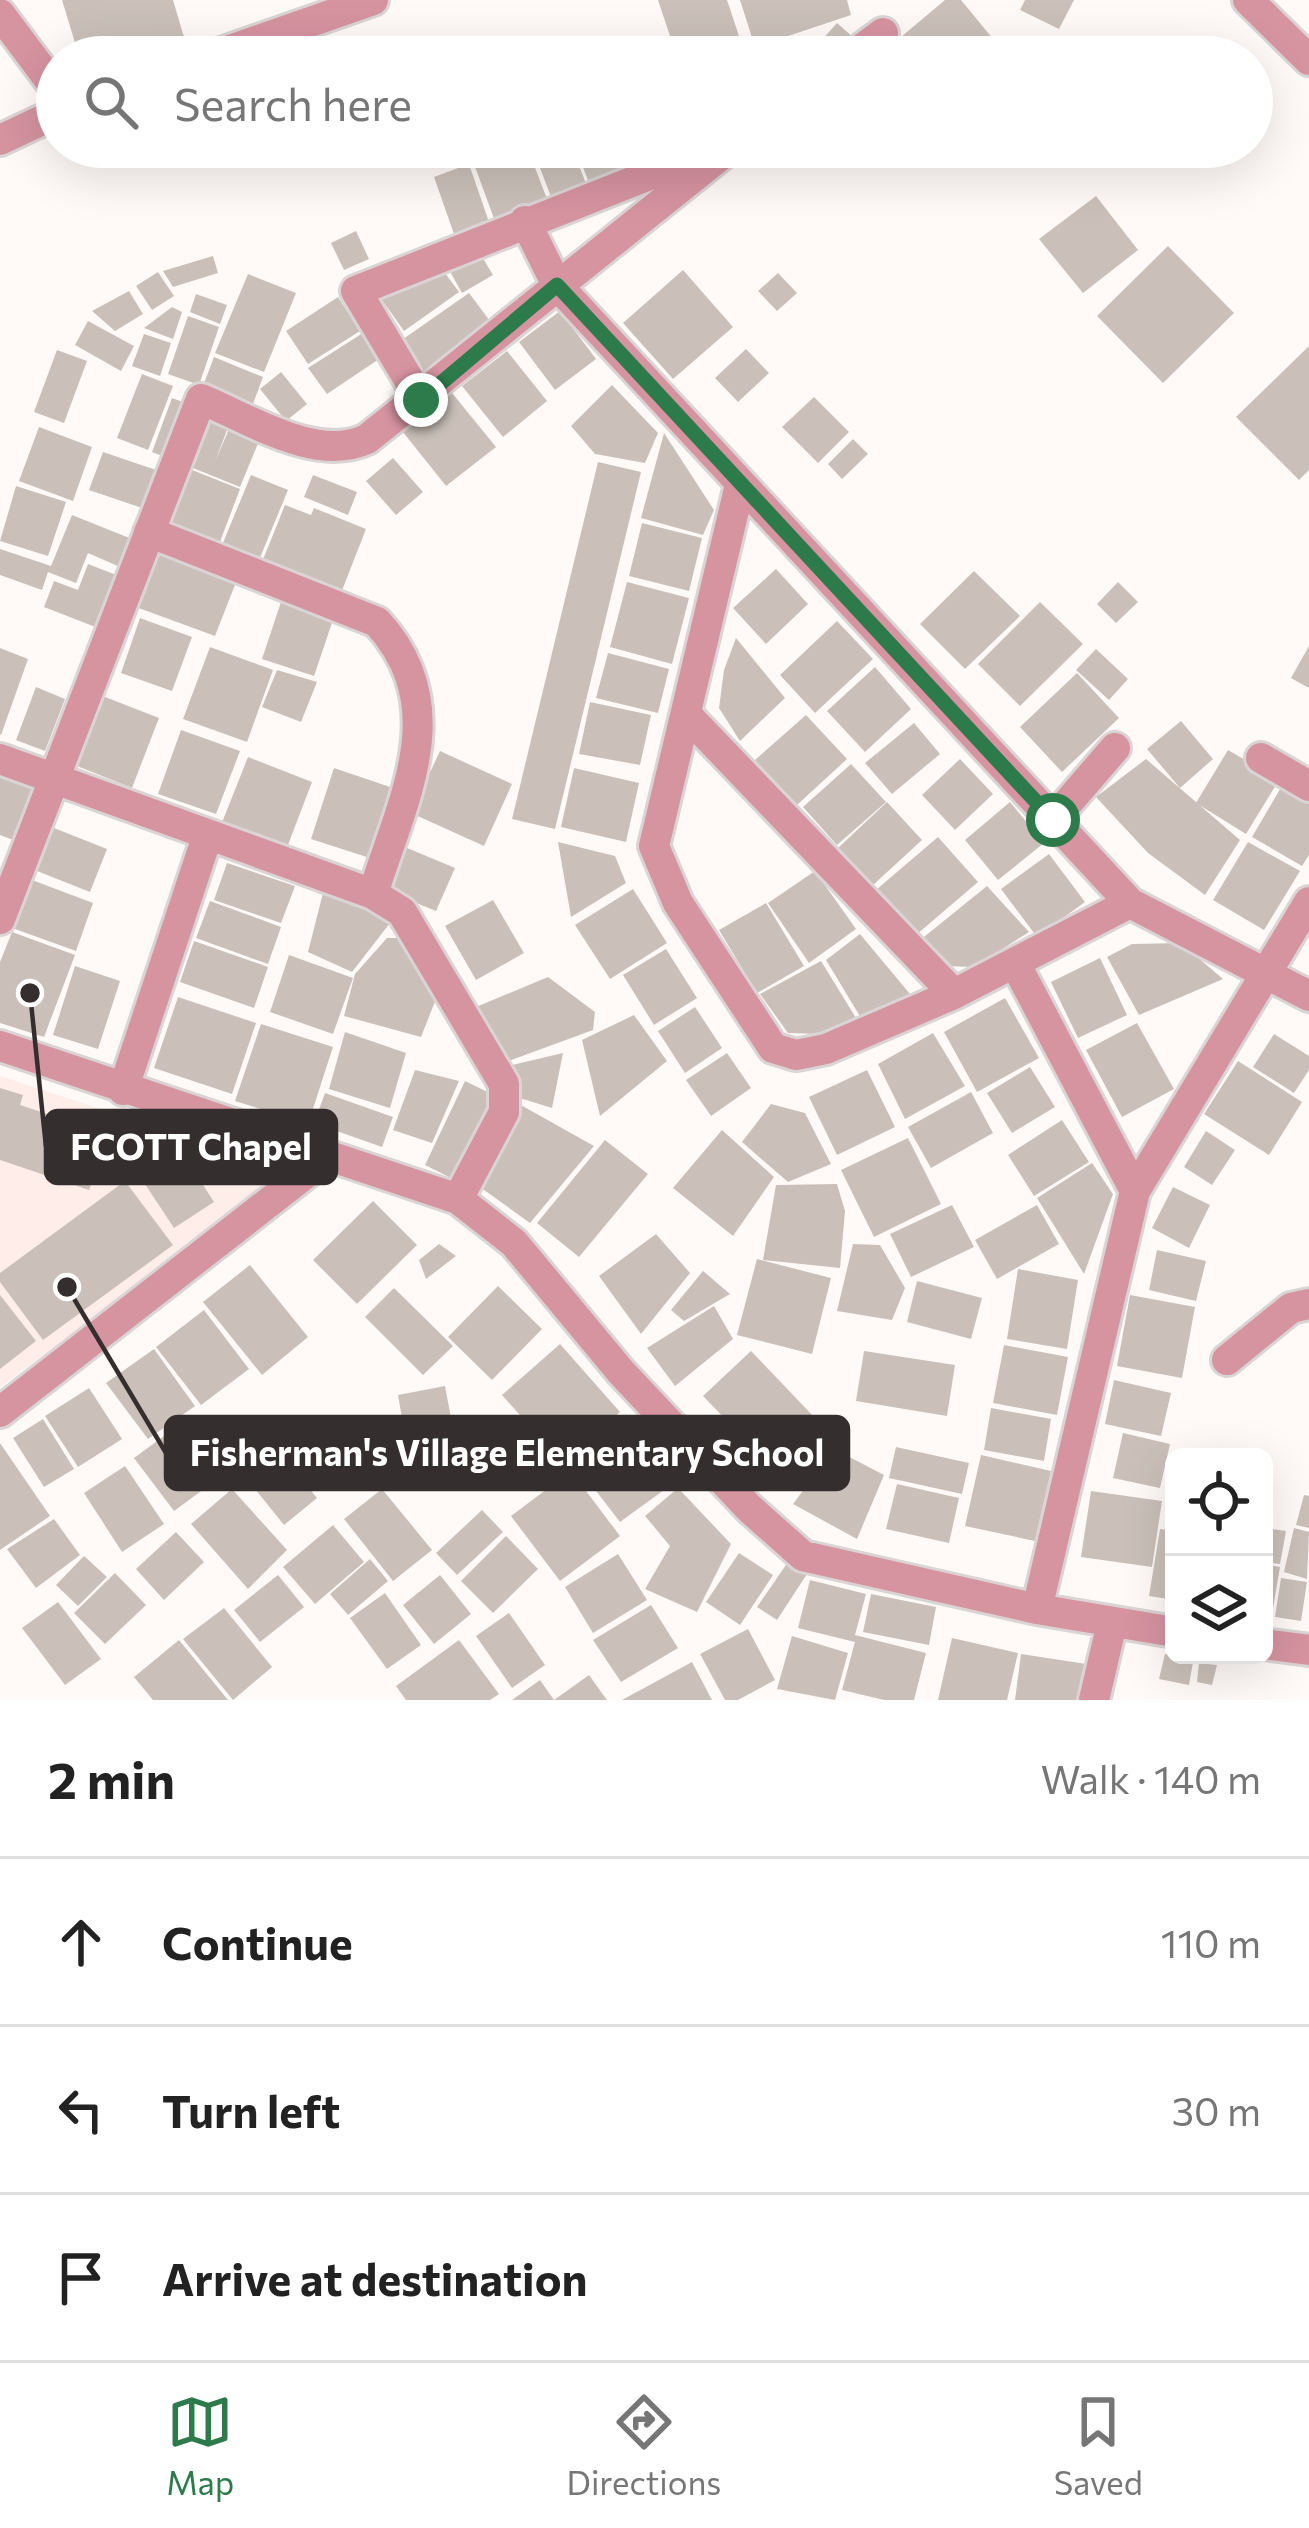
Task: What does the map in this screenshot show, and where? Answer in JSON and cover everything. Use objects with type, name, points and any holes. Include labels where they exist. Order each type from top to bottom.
[{"type":"street","points":[[271,36],[373,0]]},
{"type":"street","points":[[1248,0],[1309,60]]},
{"type":"street","points":[[0,14],[36,62]]},
{"type":"street","points":[[880,36],[884,33]]},
{"type":"street","points":[[0,140],[36,122]]},
{"type":"street","points":[[421,400],[356,290],[665,168]]},
{"type":"street","points":[[0,919],[49,780],[201,399],[321,447],[343,450],[421,400],[705,168]]},
{"type":"street","points":[[524,221],[557,285],[1130,903],[1268,971],[1309,997]]},
{"type":"street","points":[[740,485],[654,845],[678,903],[773,1048],[796,1055],[826,1049],[954,994],[1130,903]]},
{"type":"street","points":[[149,532],[377,622],[398,644],[421,706],[422,735],[373,895]]},
{"type":"street","points":[[686,714],[954,994]]},
{"type":"street","points":[[1053,820],[1115,748]]},
{"type":"street","points":[[1262,758],[1309,786]]},
{"type":"street","points":[[0,759],[373,895],[402,912],[504,1084],[504,1112],[458,1199]]},
{"type":"street","points":[[123,1090],[207,837]]},
{"type":"street","points":[[1037,1609],[1136,1190],[1309,902]]},
{"type":"street","points":[[1015,963],[1136,1190]]},
{"type":"street","points":[[0,1046],[458,1199],[514,1243],[621,1372],[749,1508],[803,1556],[1037,1609],[1165,1630]]},
{"type":"street","points":[[0,1412],[328,1157]]},
{"type":"street","points":[[1227,1360],[1292,1309],[1309,1304]]},
{"type":"street","points":[[1094,1700],[1112,1623]]},
{"type":"street","points":[[1273,1645],[1309,1650]]},
{"type":"shaded area","points":[[0,1076],[253,1159],[270,1188],[0,1387]]},
{"type":"building","points":[[62,0],[173,0],[184,36],[73,36]]},
{"type":"building","points":[[658,0],[727,0],[739,36],[670,36]]},
{"type":"building","points":[[740,0],[847,0],[851,15],[788,36],[751,36]]},
{"type":"building","points":[[945,0],[961,0],[991,36],[902,36]]},
{"type":"building","points":[[1025,0],[1074,0],[1059,29],[1020,10]]},
{"type":"building","points":[[837,23],[852,36],[825,36]]},
{"type":"building","points":[[470,168],[489,222],[454,234],[434,177]]},
{"type":"building","points":[[475,168],[535,168],[549,204],[496,224]]},
{"type":"building","points":[[540,168],[580,168],[588,189],[553,202]]},
{"type":"building","points":[[583,168],[639,168],[591,188]]},
{"type":"building","points":[[1096,196],[1138,250],[1083,293],[1039,239]]},
{"type":"building","points":[[356,231],[369,259],[344,270],[331,243]]},
{"type":"building","points":[[1168,246],[1234,313],[1163,383],[1097,316]]},
{"type":"building","points":[[478,250],[493,275],[462,293],[448,268]]},
{"type":"building","points":[[213,256],[218,273],[173,287],[163,271]]},
{"type":"building","points":[[437,262],[459,292],[404,331],[382,300]]},
{"type":"building","points":[[683,270],[733,327],[673,379],[623,323]]},
{"type":"building","points":[[158,272],[174,296],[152,310],[136,286]]},
{"type":"building","points":[[778,273],[797,293],[777,311],[758,291]]},
{"type":"building","points":[[248,274],[296,293],[264,372],[215,353]]},
{"type":"building","points":[[129,291],[143,314],[115,331],[92,311]]},
{"type":"building","points":[[469,293],[496,329],[427,384],[396,344]]},
{"type":"building","points":[[196,294],[227,305],[220,324],[190,312]]},
{"type":"building","points":[[338,297],[360,331],[308,364],[286,331]]},
{"type":"building","points":[[172,307],[182,312],[173,339],[144,328]]},
{"type":"building","points":[[560,311],[596,359],[555,390],[519,342]]},
{"type":"building","points":[[188,316],[219,327],[199,385],[168,374]]},
{"type":"building","points":[[88,321],[134,346],[121,371],[75,345]]},
{"type":"building","points":[[366,331],[382,357],[327,394],[308,368]]},
{"type":"building","points":[[144,334],[171,343],[160,376],[132,366]]},
{"type":"building","points":[[1309,346],[1309,470],[1299,480],[1236,417]]},
{"type":"building","points":[[746,349],[769,373],[738,402],[715,378]]},
{"type":"building","points":[[57,350],[87,361],[64,423],[34,412]]},
{"type":"building","points":[[507,351],[547,401],[503,437],[462,386]]},
{"type":"building","points":[[214,357],[263,377],[250,412],[200,394]]},
{"type":"building","points":[[281,372],[307,404],[286,421],[260,389]]},
{"type":"building","points":[[142,374],[173,386],[148,450],[117,438]]},
{"type":"building","points":[[612,385],[658,433],[645,463],[595,454],[571,426]]},
{"type":"building","points":[[448,388],[496,447],[446,486],[399,427]]},
{"type":"building","points":[[814,397],[849,432],[818,463],[782,427]]},
{"type":"building","points":[[172,398],[194,406],[173,460],[152,452]]},
{"type":"building","points":[[201,402],[233,414],[215,462],[234,417],[264,429],[240,487],[178,462]]},
{"type":"building","points":[[39,427],[92,447],[73,501],[19,481]]},
{"type":"building","points":[[664,433],[714,510],[703,535],[641,518]]},
{"type":"building","points":[[853,439],[868,454],[842,479],[828,464]]},
{"type":"building","points":[[103,452],[159,471],[145,509],[89,490]]},
{"type":"building","points":[[393,458],[423,492],[396,515],[366,481]]},
{"type":"building","points":[[598,462],[641,472],[555,829],[512,819]]},
{"type":"building","points":[[177,464],[240,489],[218,547],[155,523]]},
{"type":"building","points":[[251,475],[288,490],[257,565],[220,550]]},
{"type":"building","points":[[313,475],[357,492],[348,515],[304,497]]},
{"type":"building","points":[[16,486],[66,502],[48,556],[0,541]]},
{"type":"building","points":[[285,505],[311,515],[314,508],[366,529],[341,593],[262,562]]},
{"type":"building","points":[[72,515],[132,539],[120,567],[88,553],[76,583],[48,572],[42,590],[0,575],[0,549],[51,566]]},
{"type":"building","points":[[642,523],[702,538],[689,591],[629,576]]},
{"type":"building","points":[[160,543],[240,572],[215,636],[136,607]]},
{"type":"building","points":[[88,564],[124,578],[103,630],[44,607],[54,581],[78,590]]},
{"type":"building","points":[[776,569],[808,604],[766,644],[733,608]]},
{"type":"building","points":[[974,571],[1020,616],[965,669],[920,624]]},
{"type":"building","points":[[627,582],[689,598],[672,664],[610,647]]},
{"type":"building","points":[[1118,582],[1138,602],[1116,623],[1097,604]]},
{"type":"building","points":[[284,593],[336,611],[314,676],[262,659]]},
{"type":"building","points":[[1040,602],[1083,644],[1020,706],[978,664]]},
{"type":"building","points":[[140,618],[192,637],[172,691],[121,673]]},
{"type":"building","points":[[837,621],[873,659],[815,713],[780,675]]},
{"type":"building","points":[[736,638],[785,698],[740,741],[719,708],[724,670]]},
{"type":"building","points":[[1309,646],[1309,688],[1291,678]]},
{"type":"building","points":[[210,647],[273,670],[247,742],[183,719]]},
{"type":"building","points":[[0,648],[28,659],[1,735],[0,734]]},
{"type":"building","points":[[1096,649],[1128,679],[1109,700],[1076,670]]},
{"type":"building","points":[[608,653],[669,669],[658,713],[596,698]]},
{"type":"building","points":[[875,667],[911,709],[865,752],[827,711]]},
{"type":"building","points":[[277,670],[317,682],[301,722],[262,707]]},
{"type":"building","points":[[1077,673],[1119,718],[1062,772],[1020,727]]},
{"type":"building","points":[[36,687],[65,699],[45,751],[16,740]]},
{"type":"building","points":[[95,693],[159,718],[132,788],[67,762]]},
{"type":"building","points":[[590,702],[651,715],[640,765],[579,754]]},
{"type":"building","points":[[806,715],[847,759],[797,805],[755,760]]},
{"type":"building","points":[[1181,721],[1213,759],[1180,788],[1147,749]]},
{"type":"building","points":[[914,723],[940,754],[892,794],[865,763]]},
{"type":"building","points":[[181,730],[240,751],[216,814],[158,794]]},
{"type":"building","points":[[1228,750],[1279,780],[1246,834],[1196,803]]},
{"type":"building","points":[[440,751],[512,784],[484,846],[411,813]]},
{"type":"building","points":[[248,757],[312,782],[286,850],[221,825]]},
{"type":"building","points":[[960,759],[993,794],[955,830],[922,795]]},
{"type":"building","points":[[1146,759],[1240,840],[1205,895],[1148,853],[1096,797]]},
{"type":"building","points":[[851,764],[886,802],[837,845],[803,807]]},
{"type":"building","points":[[334,768],[399,790],[376,860],[311,839]]},
{"type":"building","points":[[574,768],[639,783],[626,842],[561,827]]},
{"type":"building","points":[[0,775],[34,788],[13,840],[0,835]]},
{"type":"building","points":[[1286,779],[1309,793],[1309,855],[1302,866],[1252,837]]},
{"type":"building","points":[[887,802],[922,840],[872,886],[838,848]]},
{"type":"building","points":[[1010,802],[1044,843],[998,880],[965,840]]},
{"type":"building","points":[[54,828],[107,849],[90,892],[37,871]]},
{"type":"building","points":[[938,837],[978,882],[916,935],[876,890]]},
{"type":"building","points":[[558,842],[615,856],[626,883],[571,917]]},
{"type":"building","points":[[1248,842],[1300,871],[1264,930],[1213,900]]},
{"type":"building","points":[[400,845],[455,868],[436,911],[382,889]]},
{"type":"building","points":[[1049,854],[1085,902],[1037,937],[1001,889]]},
{"type":"building","points":[[227,863],[295,886],[281,923],[214,900]]},
{"type":"building","points":[[815,871],[856,929],[809,963],[768,903]]},
{"type":"building","points":[[32,880],[93,903],[76,951],[15,929]]},
{"type":"building","points":[[987,886],[1029,932],[974,967],[944,966],[919,941]]},
{"type":"building","points":[[324,889],[397,914],[352,972],[308,952]]},
{"type":"building","points":[[633,889],[667,943],[610,979],[575,925]]},
{"type":"building","points":[[493,900],[524,953],[476,980],[445,926]]},
{"type":"building","points":[[210,901],[281,927],[268,964],[196,938]]},
{"type":"building","points":[[766,903],[804,966],[757,993],[719,930]]},
{"type":"building","points":[[12,932],[75,955],[44,1037],[0,1023],[0,962]]},
{"type":"building","points":[[860,934],[910,994],[861,1018],[826,960]]},
{"type":"building","points":[[387,938],[415,938],[442,984],[421,1037],[344,1016],[355,974]]},
{"type":"building","points":[[194,941],[268,967],[254,1008],[180,982]]},
{"type":"building","points":[[1181,943],[1223,979],[1139,1015],[1107,957],[1132,944]]},
{"type":"building","points":[[666,949],[697,998],[654,1025],[623,975]]},
{"type":"building","points":[[289,955],[353,978],[333,1034],[270,1012]]},
{"type":"building","points":[[1100,958],[1127,1015],[1078,1038],[1051,982]]},
{"type":"building","points":[[821,961],[856,1018],[819,1034],[788,1033],[760,994]]},
{"type":"building","points":[[75,966],[120,981],[98,1049],[53,1035]]},
{"type":"building","points":[[548,977],[595,1012],[593,1030],[503,1063],[476,1007]]},
{"type":"building","points":[[178,997],[256,1023],[232,1094],[154,1068]]},
{"type":"building","points":[[1005,998],[1039,1058],[977,1092],[944,1032]]},
{"type":"building","points":[[695,1007],[722,1048],[685,1073],[658,1031]]},
{"type":"building","points":[[634,1015],[667,1061],[600,1116],[582,1040]]},
{"type":"building","points":[[1137,1023],[1174,1089],[1122,1117],[1086,1050]]},
{"type":"building","points":[[261,1024],[333,1047],[308,1124],[235,1101]]},
{"type":"building","points":[[345,1032],[406,1053],[390,1108],[329,1089]]},
{"type":"building","points":[[933,1033],[965,1086],[905,1119],[878,1064]]},
{"type":"building","points":[[1274,1034],[1309,1056],[1309,1070],[1294,1093],[1253,1067]]},
{"type":"building","points":[[563,1053],[552,1108],[510,1095],[504,1067]]},
{"type":"building","points":[[727,1053],[751,1088],[711,1116],[686,1080]]},
{"type":"building","points":[[1238,1061],[1302,1102],[1269,1155],[1204,1114]]},
{"type":"building","points":[[1030,1067],[1055,1107],[1012,1133],[987,1093]]},
{"type":"building","points":[[415,1070],[459,1081],[432,1143],[393,1130]]},
{"type":"building","points":[[867,1070],[895,1127],[837,1155],[809,1097]]},
{"type":"building","points":[[465,1081],[502,1099],[461,1183],[425,1165]]},
{"type":"building","points":[[0,1088],[23,1095],[20,1105],[108,1134],[89,1190],[0,1160]]},
{"type":"building","points":[[971,1092],[993,1133],[931,1168],[908,1127]]},
{"type":"building","points":[[325,1093],[393,1117],[382,1147],[314,1123]]},
{"type":"building","points":[[519,1104],[594,1146],[530,1223],[473,1182]]},
{"type":"building","points":[[771,1104],[805,1113],[831,1164],[788,1182],[742,1142]]},
{"type":"building","points":[[1062,1120],[1089,1162],[1034,1196],[1008,1155]]},
{"type":"building","points":[[722,1130],[774,1177],[733,1236],[673,1188]]},
{"type":"building","points":[[1206,1131],[1235,1150],[1212,1185],[1184,1167]]},
{"type":"building","points":[[908,1138],[941,1204],[874,1237],[841,1170]]},
{"type":"building","points":[[605,1140],[648,1174],[579,1257],[537,1223]]},
{"type":"building","points":[[178,1146],[214,1202],[174,1228],[137,1172]]},
{"type":"building","points":[[1092,1163],[1113,1194],[1084,1274],[1037,1198]]},
{"type":"building","points":[[125,1181],[173,1245],[43,1340],[0,1282],[0,1273]]},
{"type":"building","points":[[837,1184],[845,1211],[840,1268],[763,1260],[776,1185]]},
{"type":"building","points":[[1173,1187],[1210,1205],[1189,1248],[1152,1228]]},
{"type":"building","points":[[373,1201],[417,1245],[357,1304],[313,1260]]},
{"type":"building","points":[[952,1205],[974,1247],[911,1277],[890,1234]]},
{"type":"building","points":[[1037,1205],[1059,1244],[997,1279],[975,1240]]},
{"type":"building","points":[[656,1234],[690,1273],[641,1334],[599,1276]]},
{"type":"building","points":[[439,1244],[456,1256],[426,1279],[419,1260]]},
{"type":"building","points":[[853,1244],[880,1245],[905,1288],[892,1320],[837,1311]]},
{"type":"building","points":[[1157,1250],[1206,1261],[1196,1301],[1149,1290]]},
{"type":"building","points":[[757,1259],[831,1278],[812,1354],[737,1335]]},
{"type":"building","points":[[250,1265],[308,1337],[262,1375],[203,1302]]},
{"type":"building","points":[[1018,1269],[1078,1280],[1067,1349],[1007,1339]]},
{"type":"building","points":[[703,1271],[730,1294],[684,1321],[671,1310]]},
{"type":"building","points":[[917,1281],[982,1298],[971,1339],[907,1322]]},
{"type":"building","points":[[498,1286],[542,1329],[492,1380],[448,1337]]},
{"type":"building","points":[[394,1288],[453,1346],[423,1375],[365,1317]]},
{"type":"building","points":[[0,1295],[36,1341],[0,1369]]},
{"type":"building","points":[[1130,1295],[1195,1307],[1182,1378],[1117,1366]]},
{"type":"building","points":[[714,1306],[733,1339],[675,1386],[647,1348]]},
{"type":"building","points":[[204,1310],[249,1369],[201,1405],[156,1347]]},
{"type":"building","points":[[560,1344],[620,1412],[563,1463],[502,1395]]},
{"type":"building","points":[[1004,1345],[1068,1357],[1057,1415],[993,1403]]},
{"type":"building","points":[[154,1349],[195,1406],[148,1439],[106,1383]]},
{"type":"building","points":[[751,1351],[837,1441],[790,1486],[703,1396]]},
{"type":"building","points":[[864,1351],[955,1365],[947,1416],[856,1401]]},
{"type":"building","points":[[1114,1380],[1171,1393],[1161,1436],[1105,1424]]},
{"type":"building","points":[[445,1386],[458,1455],[410,1464],[398,1395]]},
{"type":"building","points":[[89,1388],[122,1439],[78,1467],[45,1416]]},
{"type":"building","points":[[991,1408],[1051,1419],[1044,1461],[984,1450]]},
{"type":"building","points":[[43,1419],[74,1469],[44,1487],[13,1438]]},
{"type":"building","points":[[183,1422],[223,1475],[174,1511],[134,1458]]},
{"type":"building","points":[[615,1428],[664,1490],[620,1522],[573,1461]]},
{"type":"building","points":[[1123,1433],[1170,1444],[1165,1448],[1160,1488],[1113,1478]]},
{"type":"building","points":[[0,1443],[50,1516],[0,1550]]},
{"type":"building","points":[[896,1447],[969,1463],[962,1494],[889,1478]]},
{"type":"building","points":[[834,1449],[884,1475],[857,1539],[793,1504]]},
{"type":"building","points":[[981,1455],[1051,1471],[1035,1541],[965,1526]]},
{"type":"building","points":[[284,1457],[317,1498],[284,1525],[251,1484]]},
{"type":"building","points":[[125,1466],[164,1524],[122,1552],[84,1493]]},
{"type":"building","points":[[571,1471],[620,1536],[560,1581],[511,1516]]},
{"type":"building","points":[[897,1484],[959,1498],[949,1543],[886,1529]]},
{"type":"building","points":[[678,1488],[731,1544],[697,1612],[645,1589],[670,1546],[645,1516]]},
{"type":"building","points":[[232,1489],[287,1550],[248,1589],[191,1524]]},
{"type":"building","points":[[382,1489],[432,1550],[393,1581],[344,1519]]},
{"type":"building","points":[[1091,1491],[1162,1501],[1152,1567],[1081,1557]]},
{"type":"building","points":[[1304,1495],[1309,1496],[1309,1528],[1296,1525]]},
{"type":"building","points":[[482,1510],[503,1532],[457,1575],[436,1553]]},
{"type":"building","points":[[54,1519],[80,1555],[36,1588],[7,1549]]},
{"type":"building","points":[[333,1525],[364,1562],[315,1604],[283,1567]]},
{"type":"building","points":[[1294,1528],[1309,1532],[1307,1579],[1284,1572]]},
{"type":"building","points":[[1160,1529],[1165,1530],[1165,1599],[1149,1596]]},
{"type":"building","points":[[1273,1529],[1286,1531],[1280,1564],[1273,1563]]},
{"type":"building","points":[[176,1532],[204,1562],[164,1600],[136,1569]]},
{"type":"building","points":[[506,1536],[538,1569],[493,1613],[461,1581]]},
{"type":"building","points":[[739,1553],[773,1575],[740,1625],[706,1602]]},
{"type":"building","points":[[618,1554],[647,1600],[593,1633],[565,1587]]},
{"type":"building","points":[[84,1556],[107,1577],[78,1606],[56,1585]]},
{"type":"building","points":[[370,1559],[388,1581],[348,1615],[330,1594]]},
{"type":"building","points":[[788,1562],[807,1574],[777,1620],[757,1607]]},
{"type":"building","points":[[1273,1566],[1280,1567],[1273,1608]]},
{"type":"building","points":[[115,1573],[146,1605],[105,1644],[74,1613]]},
{"type":"building","points":[[278,1575],[304,1607],[260,1642],[234,1610]]},
{"type":"building","points":[[440,1575],[471,1614],[434,1644],[403,1605]]},
{"type":"building","points":[[1281,1578],[1307,1582],[1301,1621],[1275,1617]]},
{"type":"building","points":[[810,1580],[866,1594],[855,1635],[926,1653],[914,1700],[884,1700],[842,1690],[855,1642],[798,1628]]},
{"type":"building","points":[[385,1593],[421,1645],[387,1669],[350,1618]]},
{"type":"building","points":[[871,1594],[936,1607],[929,1645],[863,1632]]},
{"type":"building","points":[[58,1602],[101,1659],[65,1685],[22,1628]]},
{"type":"building","points":[[651,1605],[678,1648],[621,1682],[593,1640]]},
{"type":"building","points":[[224,1608],[272,1667],[233,1700],[183,1639]]},
{"type":"building","points":[[509,1613],[545,1665],[512,1688],[476,1636]]},
{"type":"building","points":[[748,1629],[775,1680],[738,1700],[725,1700],[700,1654]]},
{"type":"building","points":[[792,1636],[848,1653],[835,1700],[777,1689]]},
{"type":"building","points":[[952,1638],[1018,1653],[1007,1700],[938,1700]]},
{"type":"building","points":[[179,1640],[228,1700],[153,1700],[134,1677]]},
{"type":"building","points":[[459,1640],[499,1694],[490,1700],[406,1700],[396,1686]]},
{"type":"building","points":[[1021,1654],[1093,1665],[1088,1700],[1015,1700]]},
{"type":"building","points":[[1165,1654],[1165,1664],[1193,1664],[1189,1685],[1159,1679]]},
{"type":"building","points":[[692,1662],[712,1700],[622,1700]]},
{"type":"building","points":[[1199,1664],[1217,1665],[1212,1685],[1197,1682]]},
{"type":"building","points":[[589,1675],[607,1700],[554,1700]]},
{"type":"building","points":[[540,1680],[554,1700],[512,1700]]},
{"type":"place","name":"FCOTT Chapel","points":[[30,993]]},
{"type":"place","name":"Fisherman's Village Elementary School","points":[[67,1287]]},
{"type":"route","points":[[421,400],[557,285],[1053,820]]}]
